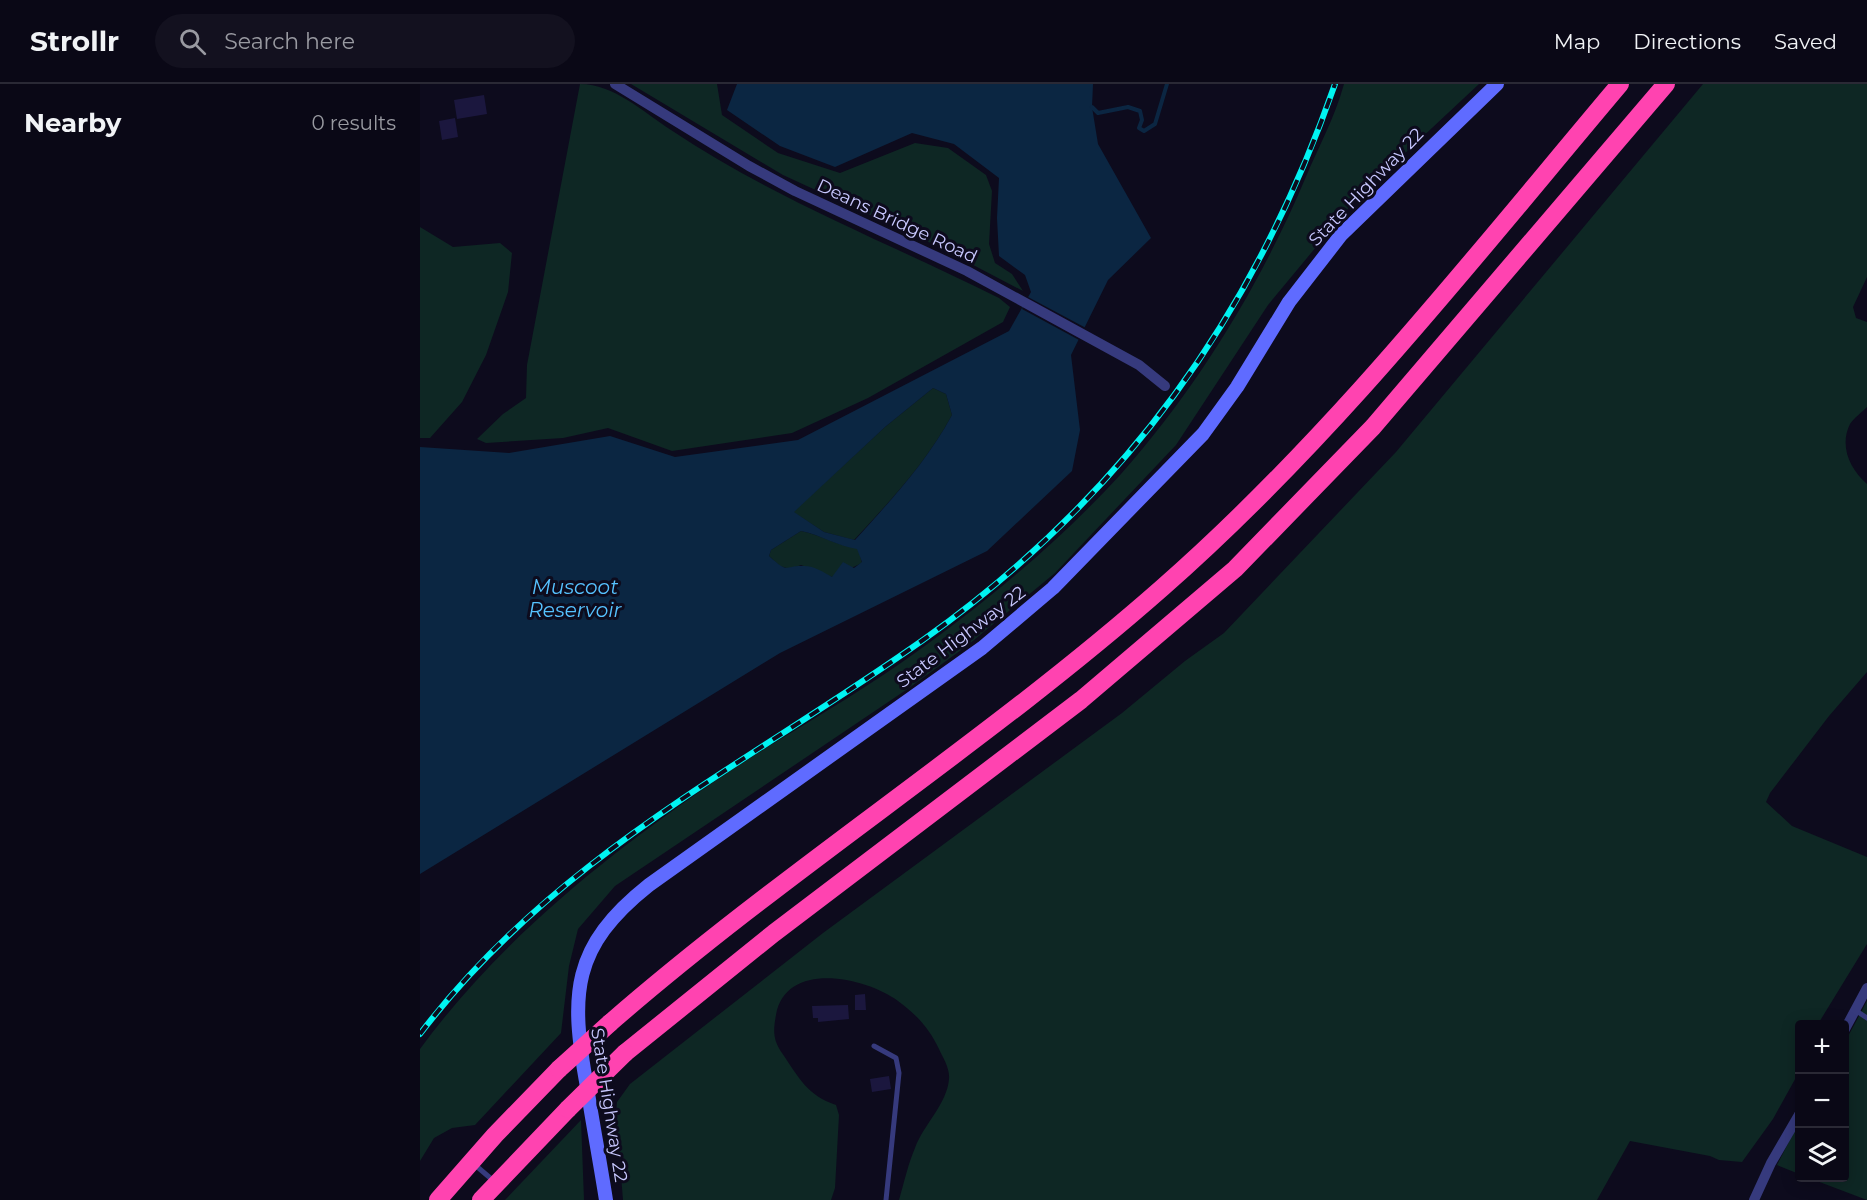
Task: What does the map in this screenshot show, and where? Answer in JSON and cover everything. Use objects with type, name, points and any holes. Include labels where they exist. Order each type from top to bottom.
[{"type":"highway","points":[[438,1200],[559,1069],[610,1023],[754,907],[1060,673],[1212,543],[1348,404],[1620,84]]},
{"type":"highway","points":[[481,1200],[625,1053],[765,940],[1082,700],[1234,569],[1373,427],[1666,84]]},
{"type":"main road","name":"State Highway 22","points":[[606,1200],[579,1042],[577,1013],[583,969],[594,943],[605,927],[627,902],[655,880],[982,648],[1047,594],[1203,434],[1237,387],[1289,302],[1341,235],[1497,84]]},
{"type":"street","name":"Deans Bridge Road","points":[[615,84],[704,140],[795,191],[925,250],[1139,365],[1165,386]]},
{"type":"street","points":[[1849,1023],[1867,988]]},
{"type":"street","points":[[1754,1200],[1771,1163],[1795,1122]]},
{"type":"lane","points":[[1856,1010],[1867,1018]]},
{"type":"lane","points":[[874,1046],[896,1058],[899,1073],[886,1200]]},
{"type":"lane","points":[[472,1161],[496,1183]]},
{"type":"green space","points":[[580,84],[605,89],[628,100],[710,155],[750,178],[999,298],[1010,307],[1003,322],[868,398],[792,433],[672,451],[608,428],[563,438],[486,443],[477,439],[503,414],[526,398],[527,365]]},
{"type":"green space","points":[[631,84],[717,84],[722,115],[778,153],[840,173],[915,143],[948,148],[986,175],[992,191],[989,244],[995,263],[1012,274],[1023,291],[935,245],[783,175]]},
{"type":"green space","points":[[1344,84],[1479,84],[1355,200],[1268,305],[1176,445],[1055,573],[968,645],[909,688],[615,886],[578,929],[569,966],[561,1033],[475,1125],[452,1128],[434,1138],[420,1161],[420,1049],[452,1008],[524,932],[603,863],[687,800],[877,679],[957,622],[1042,552],[1121,474],[1176,406],[1225,334],[1247,296],[1287,219],[1331,120]]},
{"type":"green space","points":[[1703,84],[1867,84],[1867,277],[1853,307],[1856,318],[1867,322],[1867,407],[1850,424],[1846,449],[1851,464],[1867,484],[1867,672],[1829,716],[1770,793],[1766,802],[1792,826],[1867,857],[1867,944],[1820,1020],[1795,1020],[1795,1079],[1773,1119],[1742,1162],[1719,1160],[1710,1156],[1630,1141],[1597,1200],[899,1200],[915,1148],[944,1097],[949,1079],[947,1067],[927,1028],[898,1001],[866,985],[828,978],[810,980],[795,986],[783,998],[776,1015],[774,1031],[779,1048],[805,1085],[818,1096],[836,1105],[839,1115],[835,1188],[831,1200],[623,1200],[616,1113],[617,1102],[630,1084],[823,933],[1122,713],[1185,661],[1224,633],[1396,452]]},
{"type":"green space","points":[[420,227],[453,247],[500,243],[512,253],[508,292],[486,355],[462,402],[430,438],[420,438]]},
{"type":"green space","points":[[933,388],[946,394],[952,415],[919,465],[854,540],[824,532],[793,512],[885,427]]},
{"type":"green space","points":[[801,531],[858,548],[862,563],[832,577],[801,565],[790,569],[780,566],[769,556],[771,550]]},
{"type":"green space","points":[[1867,1001],[1867,1200],[1820,1182],[1849,1182],[1849,1035]]},
{"type":"green space","points":[[581,1120],[584,1200],[505,1200]]},
{"type":"green space","points":[[1795,1130],[1795,1172],[1777,1165]]},
{"type":"water","name":"Muscoot Reservoir","points":[[737,84],[1093,84],[1092,107],[1098,144],[1151,238],[1108,280],[1071,355],[1080,430],[1072,471],[987,551],[780,653],[420,874],[420,447],[509,453],[610,436],[675,457],[798,440],[1009,331],[1031,292],[1025,275],[999,256],[997,218],[999,178],[954,144],[912,133],[835,167],[780,146],[727,110]],"holes":[[[933,388],[946,394],[952,415],[931,449],[895,496],[855,540],[824,532],[794,512],[885,427]],[[801,531],[857,549],[862,562],[854,568],[843,562],[832,577],[812,567],[786,568],[769,556],[771,550]]]},
{"type":"pier","points":[[1028,297],[1086,328],[1079,340],[1022,309]]},
{"type":"building","points":[[484,95],[487,114],[457,119],[454,100]]},
{"type":"building","points":[[455,118],[458,137],[442,140],[439,121]]},
{"type":"building","points":[[865,994],[866,1010],[855,1010],[855,995]]},
{"type":"building","points":[[848,1005],[849,1019],[818,1022],[818,1018],[813,1018],[812,1006]]},
{"type":"building","points":[[889,1076],[891,1089],[872,1092],[870,1079]]},
{"type":"waterway","points":[[1092,107],[1098,113],[1128,107],[1140,111],[1142,120],[1139,128],[1144,131],[1155,124],[1167,84]]},
{"type":"railway","points":[[420,1034],[473,971],[531,915],[592,864],[721,773],[923,640],[995,585],[1061,525],[1120,462],[1174,395],[1222,324],[1265,249],[1302,169],[1335,84]]}]
